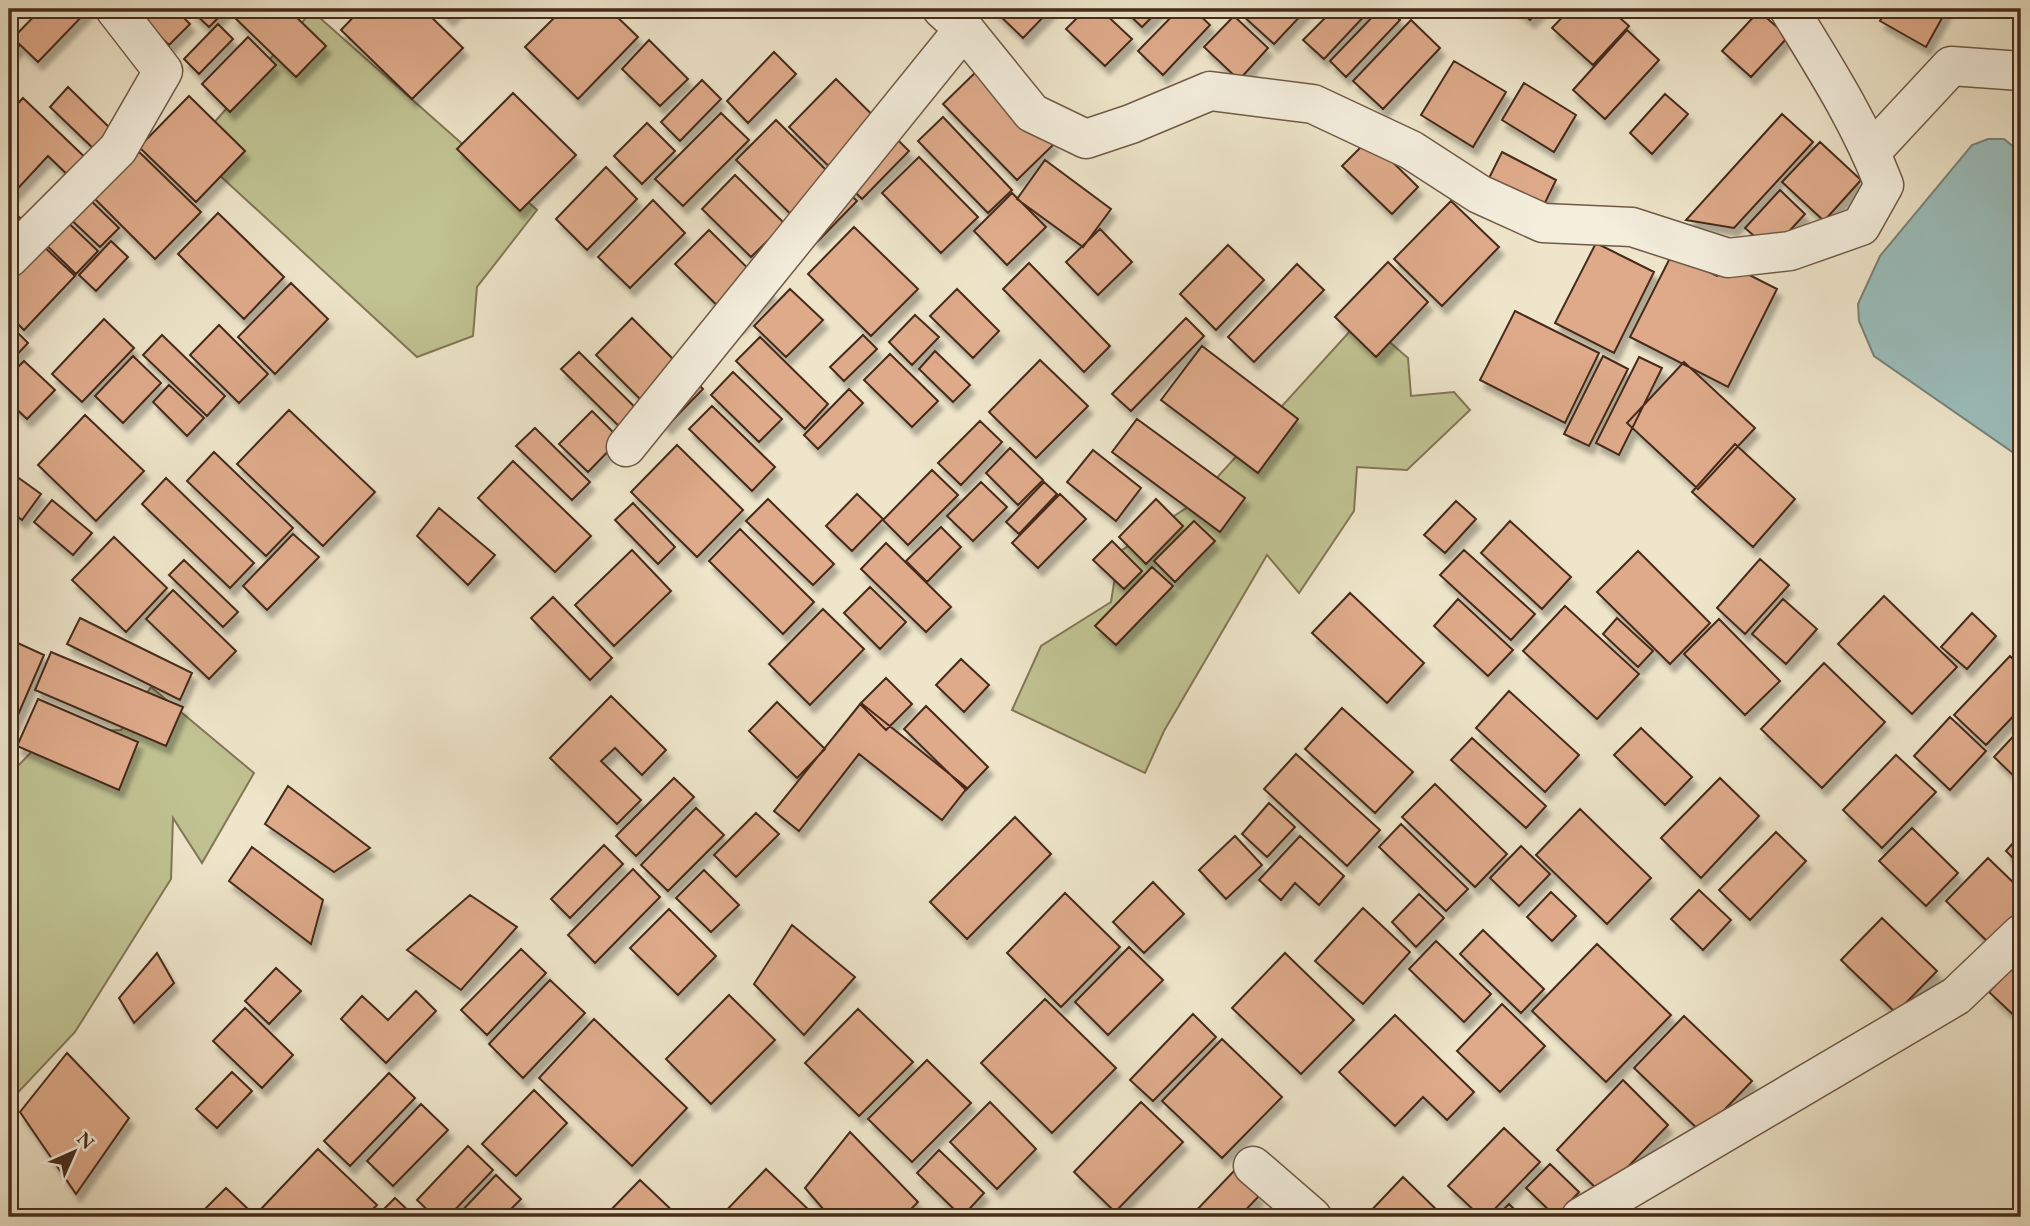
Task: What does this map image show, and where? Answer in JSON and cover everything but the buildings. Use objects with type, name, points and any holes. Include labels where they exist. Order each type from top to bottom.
[{"type":"street","points":[[9,258],[118,149],[163,71],[115,9]]},
{"type":"street","points":[[626,447],[953,19],[1032,113],[1086,139],[1131,124],[1210,91],[1313,104],[1411,150],[1479,194],[1543,223],[1633,227],[1728,258],[1790,251],[1861,226],[1884,185],[1871,152],[1835,84],[1789,9]]},
{"type":"street","points":[[1871,152],[1951,66],[2021,71]]},
{"type":"street","points":[[1581,1217],[1956,996],[2021,934]]},
{"type":"street","points":[[1253,1166],[1312,1217]]},
{"type":"green space","points":[[312,11],[537,210],[477,287],[473,336],[417,357],[191,149]]},
{"type":"green space","points":[[1362,318],[1408,358],[1411,396],[1454,392],[1470,410],[1407,470],[1357,467],[1354,511],[1299,593],[1267,555],[1164,731],[1145,773],[1012,710],[1041,646],[1111,602],[1119,552],[1194,503]]},
{"type":"green space","points":[[151,687],[254,773],[202,863],[173,818],[171,879],[75,1032],[9,1102],[9,775],[51,732],[121,730]]},
{"type":"water","points":[[1988,139],[2004,139],[2021,153],[2021,458],[1874,356],[1859,321],[1858,304],[1880,256],[1972,145]]}]
